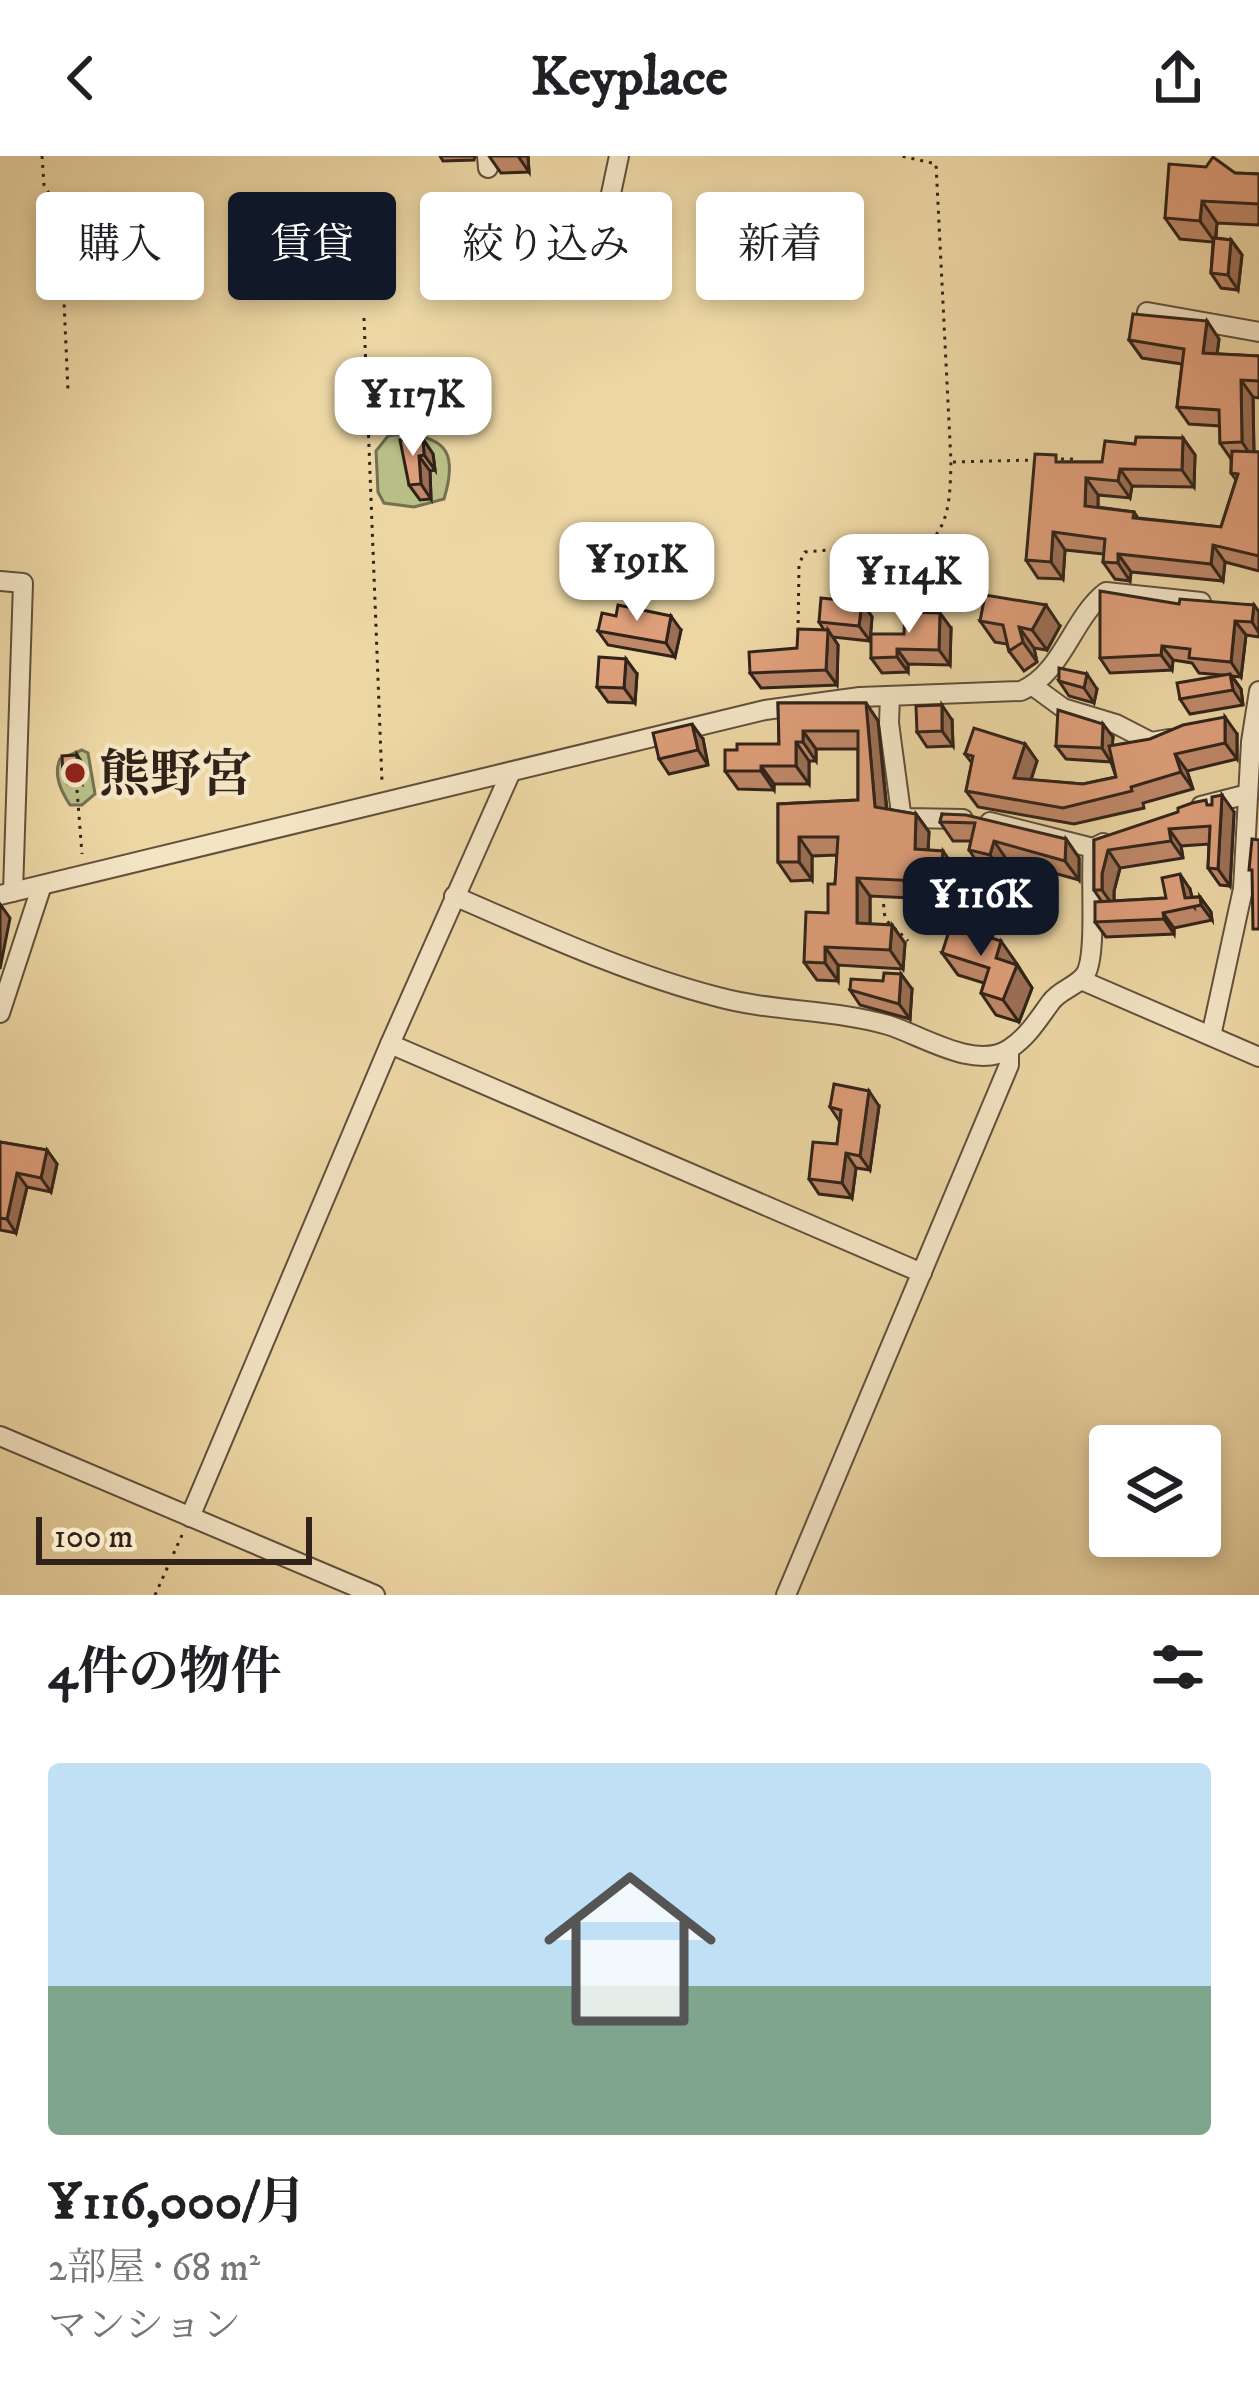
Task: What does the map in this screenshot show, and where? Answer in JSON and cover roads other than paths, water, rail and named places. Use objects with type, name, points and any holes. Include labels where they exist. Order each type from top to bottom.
[{"type":"street","points":[[611,192],[619,156]]},
{"type":"street","points":[[1147,312],[1259,332]]},
{"type":"street","points":[[0,581],[23,583],[6,894],[765,710],[890,697],[1021,691],[1033,686],[1087,609],[1106,592],[1212,604]]},
{"type":"street","points":[[1033,686],[1063,708],[1116,724],[1151,742],[1190,728]]},
{"type":"street","points":[[1211,1036],[1244,889],[1255,742],[1245,719],[1259,691]]},
{"type":"street","points":[[890,697],[899,809],[907,818],[981,821],[1093,848],[1119,836]]},
{"type":"street","points":[[190,1517],[510,774]]},
{"type":"street","points":[[1178,814],[1248,794]]},
{"type":"street","points":[[454,896],[547,936],[719,998],[889,1025],[975,1055],[997,1055],[1009,1050],[1064,989],[1086,973],[1093,940],[1089,881],[1093,848]]},
{"type":"street","points":[[0,1013],[41,888]]},
{"type":"street","points":[[1081,980],[1259,1057]]},
{"type":"street","points":[[390,1044],[922,1273]]},
{"type":"street","points":[[786,1595],[1009,1065],[1009,1050]]},
{"type":"street","points":[[0,1436],[375,1595]]},
{"type":"place","name":"熊野宮","points":[[75,773]]}]
